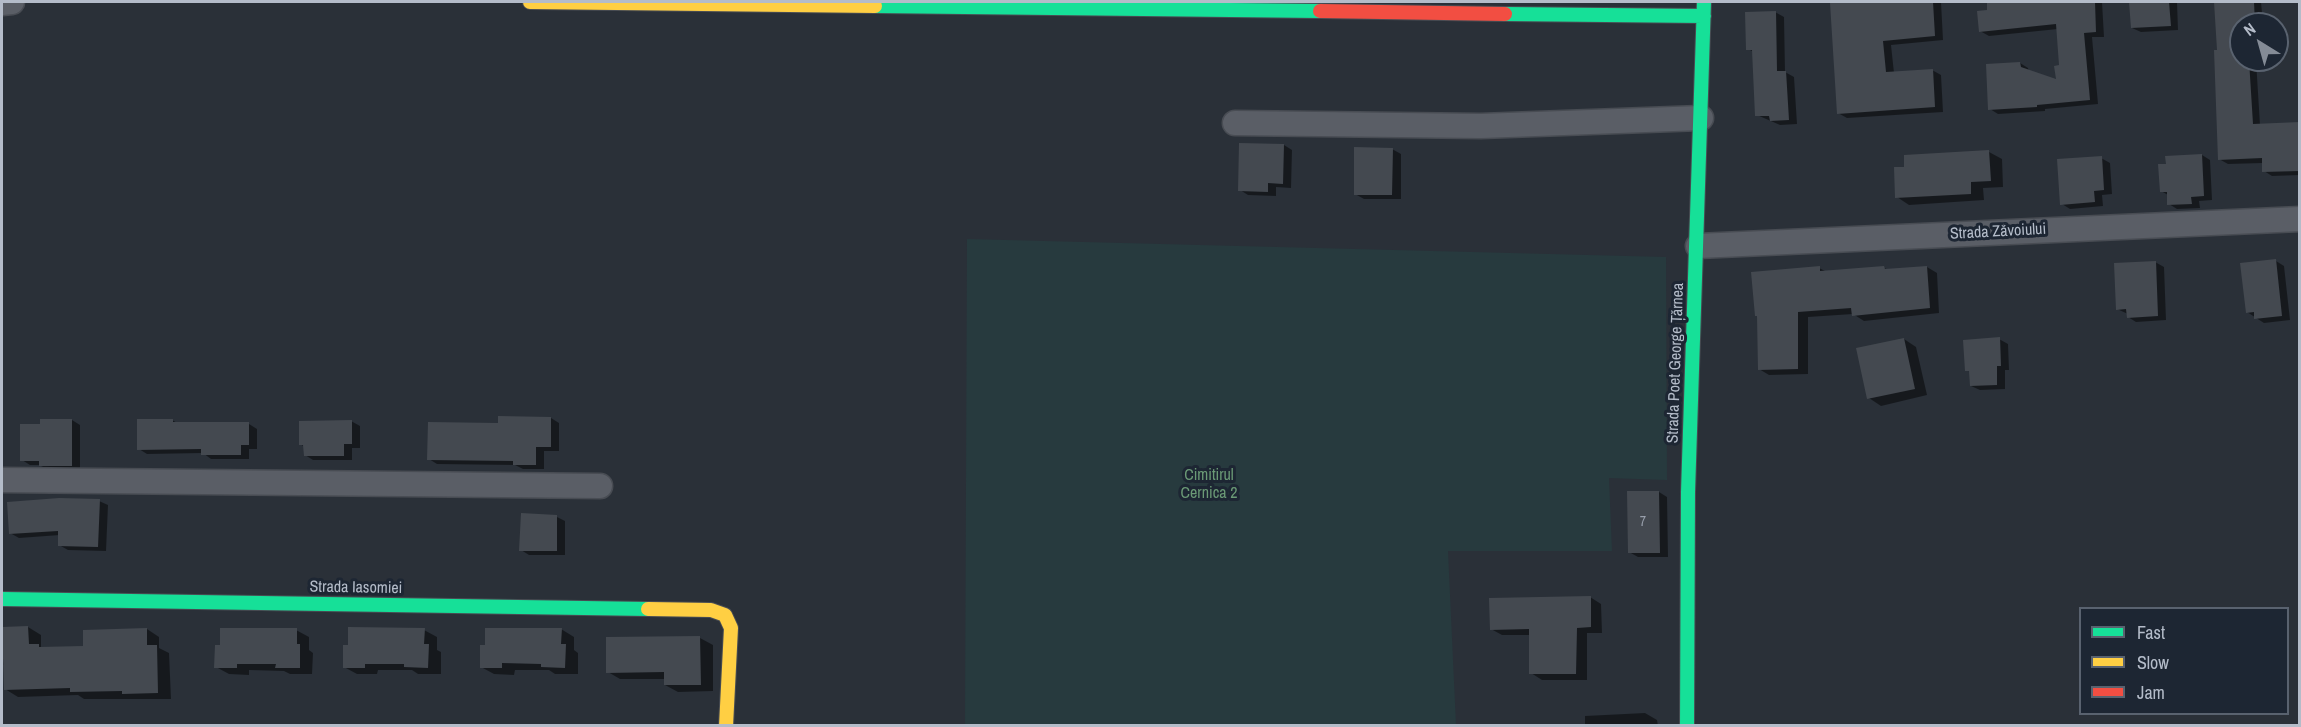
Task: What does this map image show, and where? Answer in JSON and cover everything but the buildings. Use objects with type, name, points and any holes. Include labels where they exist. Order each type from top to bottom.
[{"type":"street","points":[[2,3],[12,2]]},
{"type":"street","points":[[530,2],[1704,16]]},
{"type":"street","name":"Strada Poet George Țărnea","points":[[1687,726],[1688,492],[1698,246],[1704,2]]},
{"type":"street","points":[[1235,123],[1480,126],[1701,118]]},
{"type":"street","name":"Strada Zăvoiului","points":[[1698,246],[2300,219]]},
{"type":"street","points":[[2,480],[600,486]]},
{"type":"street","name":"Strada Iasomiei","points":[[2,599],[711,610],[725,615],[731,628],[726,726]]},
{"type":"green space","name":"Cimitirul Cernica 2","points":[[967,239],[1666,257],[1667,480],[1609,478],[1612,551],[1448,551],[1456,725],[965,725]]},
{"type":"traffic: fast","points":[[1687,726],[1688,492],[1704,2]]},
{"type":"traffic: fast","points":[[875,6],[1320,11]]},
{"type":"traffic: fast","points":[[1505,14],[1704,16]]},
{"type":"traffic: fast","points":[[2,599],[648,609]]},
{"type":"traffic: slow","points":[[530,2],[875,6]]},
{"type":"traffic: slow","points":[[648,609],[711,610],[725,615],[731,628],[726,726]]},
{"type":"traffic: jam","points":[[1320,11],[1505,14]]}]
